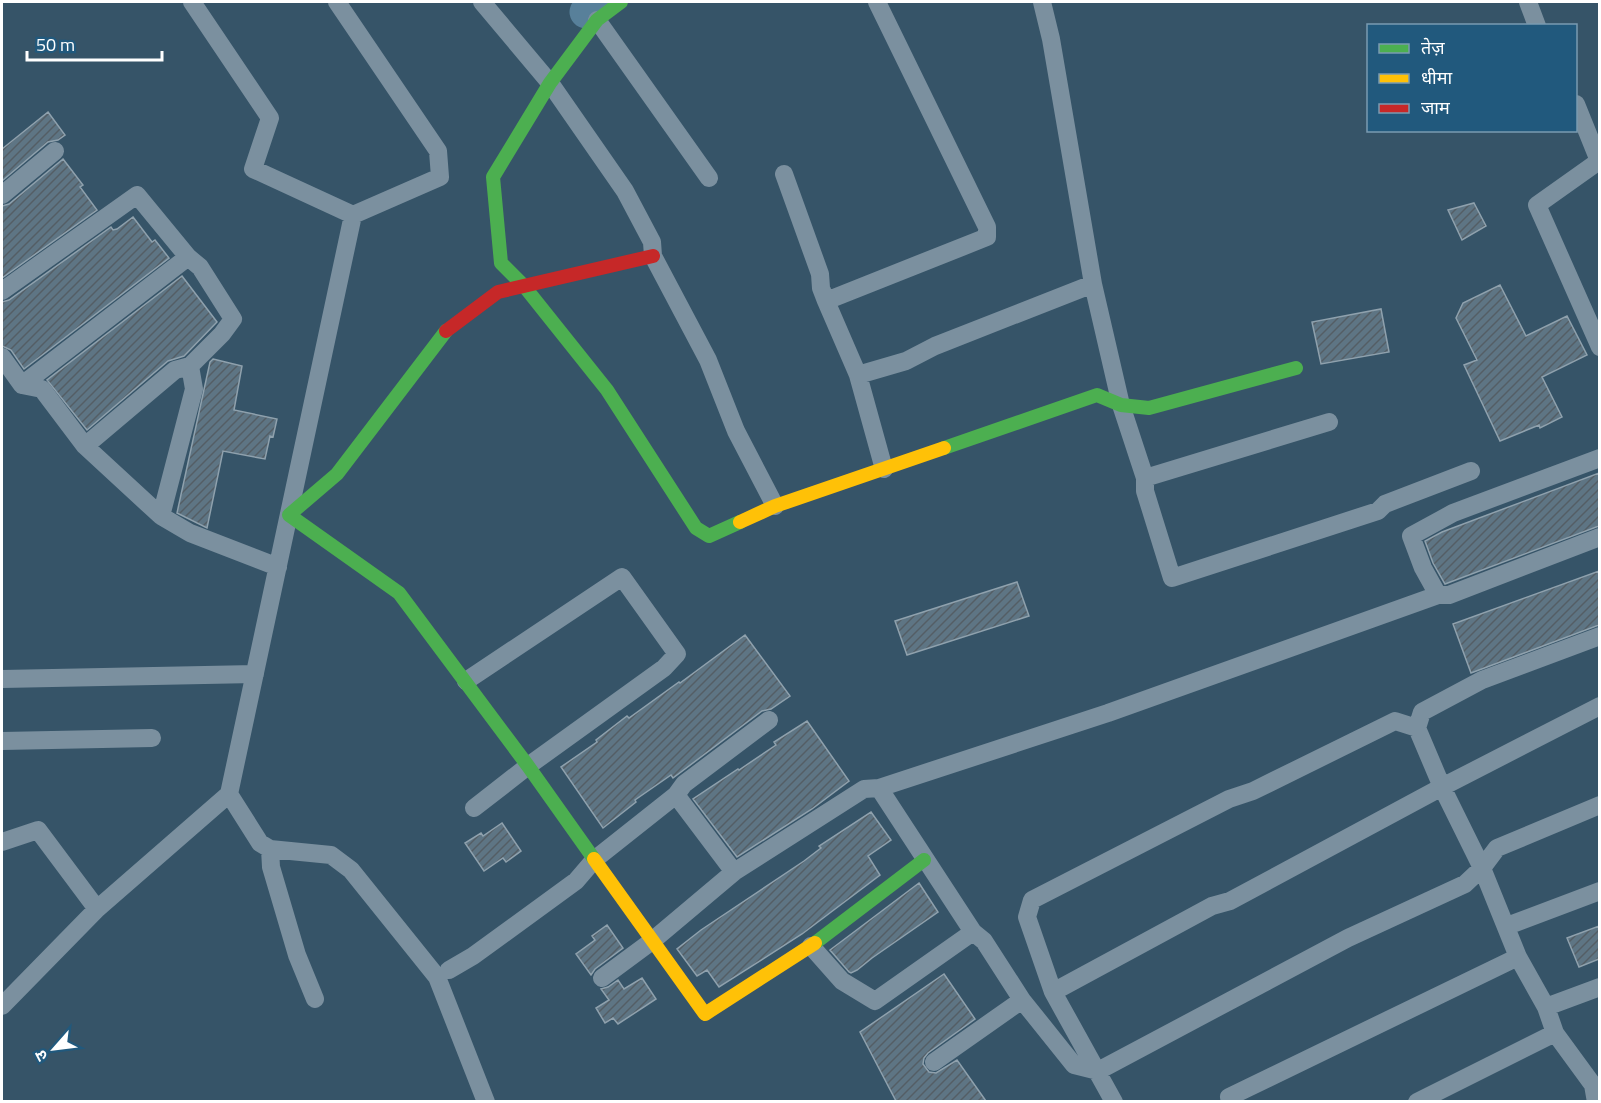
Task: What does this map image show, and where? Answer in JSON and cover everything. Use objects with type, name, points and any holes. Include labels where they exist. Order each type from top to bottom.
[{"type":"street","points":[[192,2],[270,118],[253,169],[353,215],[440,177],[438,151],[337,2]]},
{"type":"street","points":[[482,2],[550,83],[625,191],[652,242],[653,256],[708,360],[735,431],[775,506]]},
{"type":"street","points":[[621,2],[597,20],[550,83],[493,177],[501,263],[524,286],[608,390],[696,528],[709,536],[775,506],[1097,395],[1121,405],[1149,408],[1296,368]]},
{"type":"street","points":[[826,301],[987,237],[987,227],[877,2]]},
{"type":"street","points":[[1042,2],[1051,39],[1093,284],[1121,405],[1172,578],[1378,512],[1385,504],[1471,471]]},
{"type":"street","points":[[1528,2],[1536,24]]},
{"type":"street","points":[[597,20],[709,178]]},
{"type":"street","points":[[1577,109],[1599,161],[1537,205],[1599,347]]},
{"type":"street","points":[[2,195],[55,151]]},
{"type":"street","points":[[784,174],[820,274],[821,288],[858,375],[884,469]]},
{"type":"street","points":[[2,291],[136,195],[188,257],[200,267],[233,319],[222,334],[190,366],[175,370],[85,446]]},
{"type":"street","points":[[2,1006],[97,909],[229,794],[353,215]]},
{"type":"street","points":[[289,515],[337,474],[446,331],[498,292],[653,256]]},
{"type":"street","points":[[22,385],[188,257]]},
{"type":"street","points":[[858,375],[906,362],[935,346],[1093,284]]},
{"type":"street","points":[[2,357],[22,385],[42,389],[85,446],[161,516],[190,533],[278,567]]},
{"type":"street","points":[[161,516],[194,389],[190,366]]},
{"type":"street","points":[[1144,478],[1329,422]]},
{"type":"street","points":[[1438,595],[1423,568],[1412,536],[1453,513],[1599,458]]},
{"type":"street","points":[[289,515],[399,593],[528,766],[705,1014],[811,946],[924,860]]},
{"type":"street","points":[[602,978],[652,941],[734,872],[864,789],[879,788],[1108,713],[1438,595],[1449,595],[1599,537]]},
{"type":"street","points":[[466,681],[622,577],[677,654],[664,668],[474,808]]},
{"type":"street","points":[[1596,1089],[1556,1033],[1546,1007],[1518,957],[1482,868],[1442,787],[1417,728],[1422,712],[1482,680],[1599,636]]},
{"type":"street","points":[[2,679],[255,674]]},
{"type":"street","points":[[1053,992],[1212,906],[1230,901],[1599,706]]},
{"type":"street","points":[[448,970],[473,956],[576,881],[594,860],[676,795],[684,784],[769,720]]},
{"type":"street","points":[[1114,1101],[1053,992],[1027,916],[1032,900],[1229,799],[1253,791],[1395,721],[1417,728]]},
{"type":"street","points":[[2,741],[153,738]]},
{"type":"street","points":[[879,788],[924,860],[973,932],[984,941],[1022,1000],[1074,1065],[1098,1071],[1348,938],[1465,884],[1482,868],[1497,848],[1599,805]]},
{"type":"street","points":[[229,794],[260,843],[270,849],[331,855],[351,870],[437,977],[486,1101]]},
{"type":"street","points":[[676,795],[734,872]]},
{"type":"street","points":[[2,842],[38,830],[97,909]]},
{"type":"street","points":[[270,849],[271,867],[291,933],[315,999]]},
{"type":"street","points":[[1507,926],[1599,891]]},
{"type":"street","points":[[811,946],[842,981],[875,1001],[973,932]]},
{"type":"street","points":[[1230,1101],[1228,1097],[1518,957]]},
{"type":"street","points":[[1546,1007],[1599,987]]},
{"type":"street","points":[[934,1062],[1022,1000]]},
{"type":"street","points":[[1417,1101],[1556,1033]]},
{"type":"building","points":[[48,112],[65,135],[58,140],[48,142],[2,181],[2,149]]},
{"type":"building","points":[[63,159],[83,185],[80,187],[97,210],[2,278],[2,206],[9,204]]},
{"type":"building","points":[[1474,203],[1486,226],[1462,240],[1448,210]]},
{"type":"building","points":[[133,217],[152,242],[155,240],[169,258],[24,369],[11,350],[2,346],[2,302],[9,300],[111,227],[113,230],[117,229]]},
{"type":"building","points":[[182,276],[217,322],[184,356],[168,361],[87,430],[47,380]]},
{"type":"building","points":[[1500,285],[1526,336],[1567,316],[1587,355],[1542,377],[1562,417],[1540,428],[1539,425],[1500,441],[1464,365],[1477,360],[1456,318],[1463,303]]},
{"type":"building","points":[[1381,309],[1389,352],[1321,364],[1312,322]]},
{"type":"building","points":[[213,359],[242,366],[234,410],[277,419],[273,437],[270,436],[265,459],[223,451],[207,528],[177,513],[210,362]]},
{"type":"building","points":[[1599,473],[1599,526],[1445,584],[1433,563],[1425,541],[1442,532]]},
{"type":"building","points":[[1599,571],[1599,625],[1471,673],[1453,624]]},
{"type":"building","points":[[1017,582],[1029,616],[907,655],[895,621]]},
{"type":"building","points":[[745,635],[790,696],[771,709],[762,711],[673,778],[671,775],[635,800],[636,802],[603,828],[561,767],[597,742],[596,740],[627,716],[629,718],[680,683]]},
{"type":"building","points":[[807,721],[849,781],[812,809],[737,857],[693,799],[776,745],[774,742]]},
{"type":"building","points":[[871,812],[891,840],[868,856],[880,875],[802,934],[719,987],[707,970],[697,976],[677,949],[701,930],[804,861],[821,848],[819,846]]},
{"type":"building","points":[[502,823],[521,851],[506,862],[503,858],[484,871],[465,843],[481,833],[483,836]]},
{"type":"building","points":[[919,883],[938,912],[857,970],[849,972],[830,950]]},
{"type":"building","points":[[607,925],[623,948],[595,969],[591,975],[576,954],[595,940],[592,936]]},
{"type":"building","points":[[1599,926],[1599,959],[1579,967],[1567,938]]},
{"type":"building","points":[[944,974],[975,1019],[928,1053],[923,1064],[929,1072],[936,1073],[957,1060],[986,1101],[896,1101],[860,1032]]},
{"type":"building","points":[[642,978],[656,999],[618,1024],[613,1018],[605,1023],[596,1008],[609,1000],[601,989],[618,980],[624,989]]},
{"type":"waterway","points":[[586,12],[593,2]]},
{"type":"traffic: fast","points":[[621,2],[597,20],[550,83],[493,177],[501,263],[524,286],[607,390],[696,528],[709,536],[740,522]]},
{"type":"traffic: fast","points":[[446,331],[337,474],[289,515],[399,593],[594,859]]},
{"type":"traffic: fast","points":[[944,448],[1097,395],[1121,405],[1149,408],[1296,368]]},
{"type":"traffic: fast","points":[[815,943],[924,860]]},
{"type":"traffic: slow","points":[[740,522],[775,506],[944,448]]},
{"type":"traffic: slow","points":[[594,859],[705,1014],[815,943]]},
{"type":"traffic: jam","points":[[446,331],[498,292],[653,256]]}]
